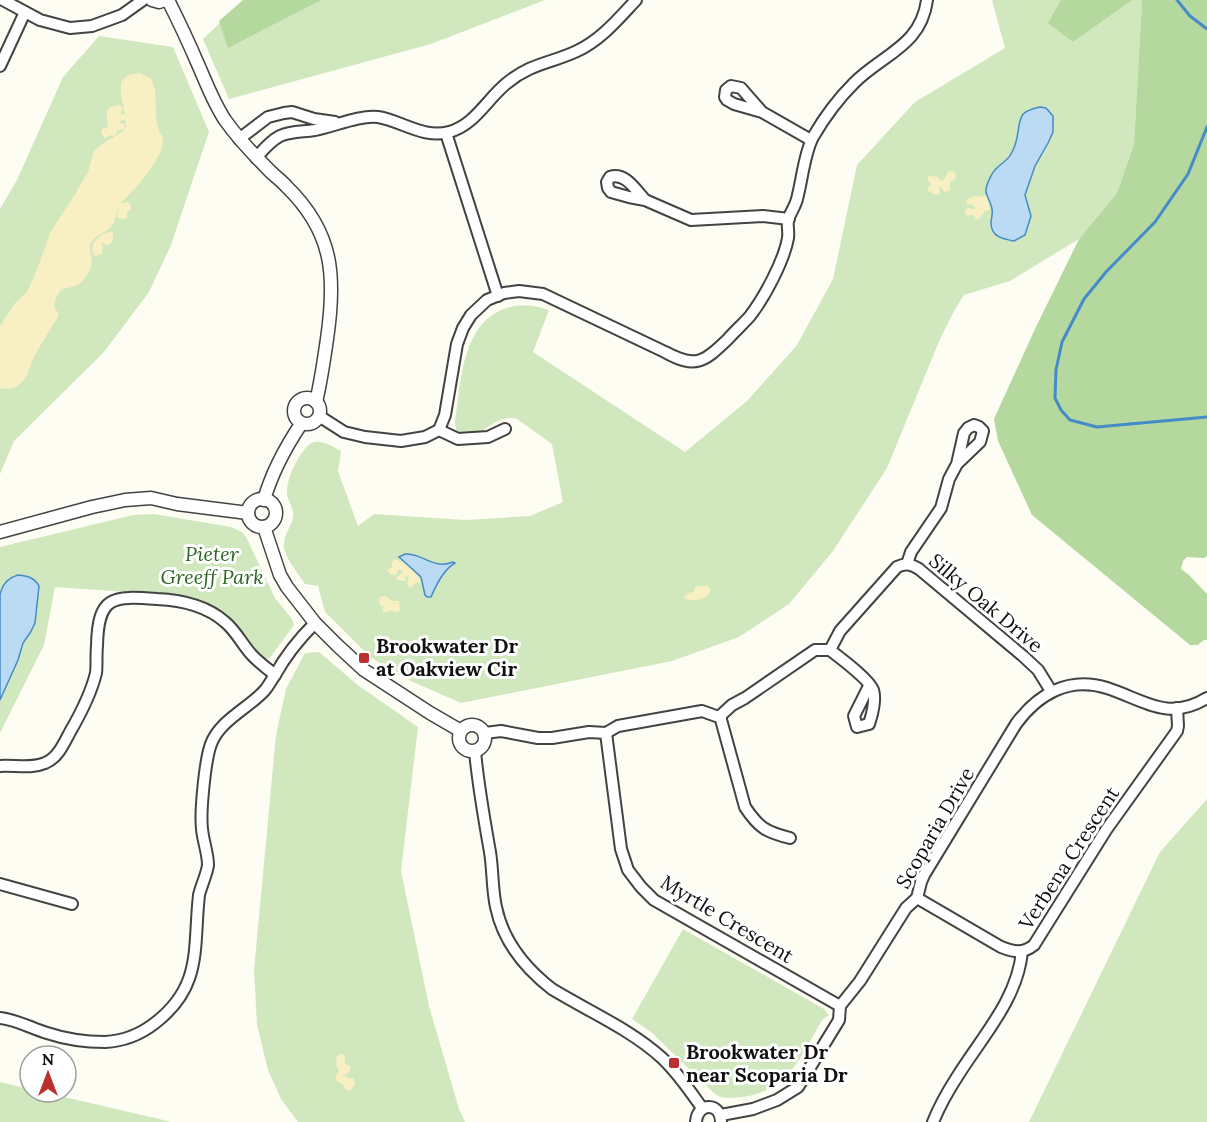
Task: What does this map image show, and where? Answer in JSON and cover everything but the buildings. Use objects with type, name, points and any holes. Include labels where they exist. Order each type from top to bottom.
[{"type":"street","points":[[3,0],[40,20],[70,28],[92,26],[122,15],[143,0]]},
{"type":"street","points":[[152,0],[159,2],[166,0],[184,30],[214,100],[225,119],[256,158],[303,204],[317,226],[327,250],[332,276],[332,307],[316,402]]},
{"type":"street","points":[[256,158],[269,143],[288,133],[314,130],[368,116],[379,117],[428,133],[446,133],[461,128],[475,117],[493,95],[520,73],[586,46],[610,27],[636,0]]},
{"type":"street","points":[[319,416],[344,432],[365,437],[401,441],[425,437],[439,430],[446,415],[457,344],[463,328],[471,315],[487,300],[504,293],[519,291],[543,294],[678,359],[692,363],[709,356],[750,315],[775,276],[789,237],[787,226],[796,203],[812,140],[828,113],[855,82],[912,37],[923,20],[927,0]]},
{"type":"street","points":[[0,66],[25,12]]},
{"type":"street","points":[[240,139],[268,117],[284,113],[292,112],[314,119],[341,123]]},
{"type":"street","points":[[762,112],[812,140]]},
{"type":"street","points":[[446,133],[498,296]]},
{"type":"street","points":[[645,200],[691,220],[763,216],[789,219]]},
{"type":"street","points":[[308,398],[316,402],[320,408],[319,416],[314,423],[301,424],[298,422],[294,415],[296,404],[308,398]]},
{"type":"street","points":[[264,500],[281,455],[301,424]]},
{"type":"street","points":[[439,430],[458,439],[488,437],[505,429]]},
{"type":"street","points":[[907,564],[911,552],[941,508],[949,479],[957,464]]},
{"type":"street","points":[[0,532],[93,507],[125,500],[151,498],[177,504],[248,513]]},
{"type":"street","points":[[264,500],[272,504],[276,513],[273,522],[264,527],[253,524],[248,513],[255,501],[264,500]]},
{"type":"street","points":[[264,527],[280,575],[315,623],[364,670],[461,731]]},
{"type":"street","name":"Silky Oak Drive","points":[[830,650],[840,631],[897,567],[913,565],[1023,656],[1038,670],[1051,691]]},
{"type":"street","points":[[0,766],[27,767],[46,763],[58,754],[83,710],[96,672],[97,633],[100,618],[111,601],[118,598],[165,599],[209,611],[226,622],[250,653],[275,675]]},
{"type":"street","points":[[0,1017],[15,1020],[48,1034],[83,1041],[107,1042],[127,1038],[150,1027],[178,1000],[191,974],[196,951],[200,895],[208,867],[202,813],[209,750],[224,726],[264,690],[293,646],[315,623]]},
{"type":"street","points":[[484,733],[501,731],[538,738],[552,738],[589,732],[606,734],[618,726],[702,711],[720,716],[732,705],[815,650],[830,650],[869,686]]},
{"type":"street","name":"Scoparia Drive","points":[[721,1119],[777,1100],[798,1087],[839,1020],[840,1006],[860,981],[906,908],[918,894],[924,875],[1017,724],[1036,702],[1051,691],[1068,686],[1089,684],[1106,687],[1156,708],[1194,706],[1207,698]]},
{"type":"street","name":"Verbena Crescent","points":[[918,894],[1001,947],[1014,952],[1029,950],[1106,830],[1177,731],[1177,708]]},
{"type":"street","points":[[720,716],[745,807],[753,820],[770,832],[790,838]]},
{"type":"street","points":[[468,726],[480,727],[484,733],[483,746],[476,751],[462,746],[459,738],[461,731],[468,726]]},
{"type":"street","name":"Myrtle Crescent","points":[[606,734],[621,849],[628,870],[641,887],[654,900],[840,1006]]},
{"type":"street","points":[[476,751],[480,799],[496,906],[501,923],[520,960],[552,988],[643,1043],[662,1059],[683,1082],[702,1108]]},
{"type":"street","points":[[0,884],[72,904]]},
{"type":"street","points":[[906,889],[918,894]]},
{"type":"street","points":[[921,1122],[934,1120],[956,1078],[994,1021],[1016,980],[1022,951]]},
{"type":"street","points":[[696,1122],[697,1114],[702,1108],[710,1107],[714,1108],[721,1119]]},
{"type":"green space","points":[[243,0],[321,0],[228,48],[219,21]]},
{"type":"green space","points":[[244,0],[545,0],[431,44],[229,99],[203,39]]},
{"type":"green space","points":[[992,0],[1142,0],[1134,144],[1117,193],[1079,239],[1010,281],[964,295],[940,339],[887,468],[833,551],[789,604],[739,637],[672,661],[461,703],[404,678],[370,657],[325,612],[318,586],[305,584],[290,562],[284,548],[293,516],[287,488],[299,457],[309,445],[321,442],[341,451],[338,471],[358,526],[374,514],[465,520],[530,516],[563,502],[552,444],[517,419],[500,420],[473,434],[465,434],[456,430],[455,422],[462,374],[471,342],[479,328],[490,317],[510,307],[526,305],[549,310],[533,352],[685,452],[747,401],[797,345],[833,279],[857,165],[915,102],[1005,48]]},
{"type":"green space","points":[[1061,0],[1132,0],[1073,42],[1048,23]]},
{"type":"green space","points":[[1142,0],[1207,0],[1207,556],[1204,558],[1187,557],[1181,569],[1207,594],[1207,640],[1198,645],[1190,645],[1032,515],[998,441],[994,419],[1079,239],[1117,193],[1134,144]]},
{"type":"green space","points":[[99,36],[173,47],[209,132],[171,245],[149,292],[104,352],[14,441],[0,474],[0,209],[17,180],[63,77]]},
{"type":"green space","name":"Pieter Greeff Park","points":[[154,514],[231,527],[242,532],[275,598],[292,619],[294,625],[269,659],[262,658],[230,620],[155,594],[55,587],[44,645],[0,733],[0,547],[133,515]]},
{"type":"green space","points":[[319,652],[359,686],[418,727],[401,871],[429,1006],[459,1109],[465,1122],[298,1122],[281,1099],[268,1070],[257,1025],[254,970],[276,735],[286,689],[305,653]]},
{"type":"green space","points":[[1207,799],[1207,1122],[1029,1122],[1160,852]]},
{"type":"green space","points":[[683,929],[824,1009],[829,1015],[822,1020],[792,1069],[772,1087],[743,1097],[726,1098],[716,1095],[651,1032],[632,1019]]},
{"type":"green space","points":[[0,1082],[18,1086],[18,1104],[78,1104],[78,1100],[172,1122],[0,1122]]},
{"type":"sand","points":[[140,73],[150,78],[156,96],[158,128],[163,140],[158,157],[133,191],[121,203],[130,204],[131,209],[127,213],[127,218],[117,217],[120,204],[112,226],[91,243],[92,263],[85,278],[76,286],[63,289],[56,297],[54,306],[58,317],[35,355],[25,379],[15,387],[0,388],[0,326],[15,303],[27,292],[51,231],[88,172],[94,151],[122,132],[126,126],[125,119],[118,122],[124,124],[125,127],[117,131],[115,136],[105,138],[101,132],[103,128],[108,128],[107,112],[110,107],[120,105],[123,110],[120,113],[125,115],[121,82],[128,75]]},
{"type":"sand","points":[[951,171],[955,172],[956,178],[950,182],[949,191],[944,192],[939,187],[940,194],[936,195],[928,191],[931,184],[927,179],[929,176],[938,177],[943,181]]},
{"type":"sand","points":[[987,195],[990,210],[985,211],[978,220],[974,215],[966,215],[967,208],[976,208],[967,204],[968,199]]},
{"type":"sand","points":[[113,233],[113,241],[107,245],[102,243],[102,254],[95,256],[92,251],[93,243],[101,235]]},
{"type":"sand","points":[[394,559],[410,568],[421,583],[416,582],[410,588],[407,584],[409,577],[405,577],[406,581],[396,578],[403,572],[400,569],[396,575],[390,574],[387,570],[392,567]]},
{"type":"sand","points":[[708,586],[711,590],[700,599],[684,598],[694,592],[694,588]]},
{"type":"sand","points":[[384,596],[392,601],[399,601],[399,612],[391,610],[383,612],[382,608],[385,606],[380,605],[379,599]]},
{"type":"sand","points":[[344,1055],[345,1064],[351,1068],[344,1075],[354,1079],[355,1084],[351,1090],[346,1090],[336,1080],[339,1071],[336,1065],[337,1056]]},
{"type":"water","points":[[1040,107],[1046,108],[1053,116],[1053,132],[1035,166],[1025,195],[1031,216],[1025,235],[1014,241],[998,236],[993,231],[992,209],[986,187],[994,171],[1012,151],[1023,114]]},
{"type":"water","points":[[405,554],[434,563],[455,563],[443,574],[431,597],[427,597],[421,577],[399,557]]},
{"type":"water","points":[[18,575],[30,577],[39,586],[35,623],[23,643],[0,700],[0,595],[6,582]]},
{"type":"waterway","points":[[1177,0],[1190,16],[1207,29]]},
{"type":"waterway","points":[[1207,127],[1188,174],[1155,222],[1106,272],[1084,299],[1062,342],[1056,370],[1055,398],[1061,410],[1070,420],[1097,427],[1207,417]]},
{"type":"place","name":"Brookwater Dr at Oakview Cir","points":[[364,658]]},
{"type":"place","name":"Brookwater Dr near Scoparia Dr","points":[[674,1063]]}]
